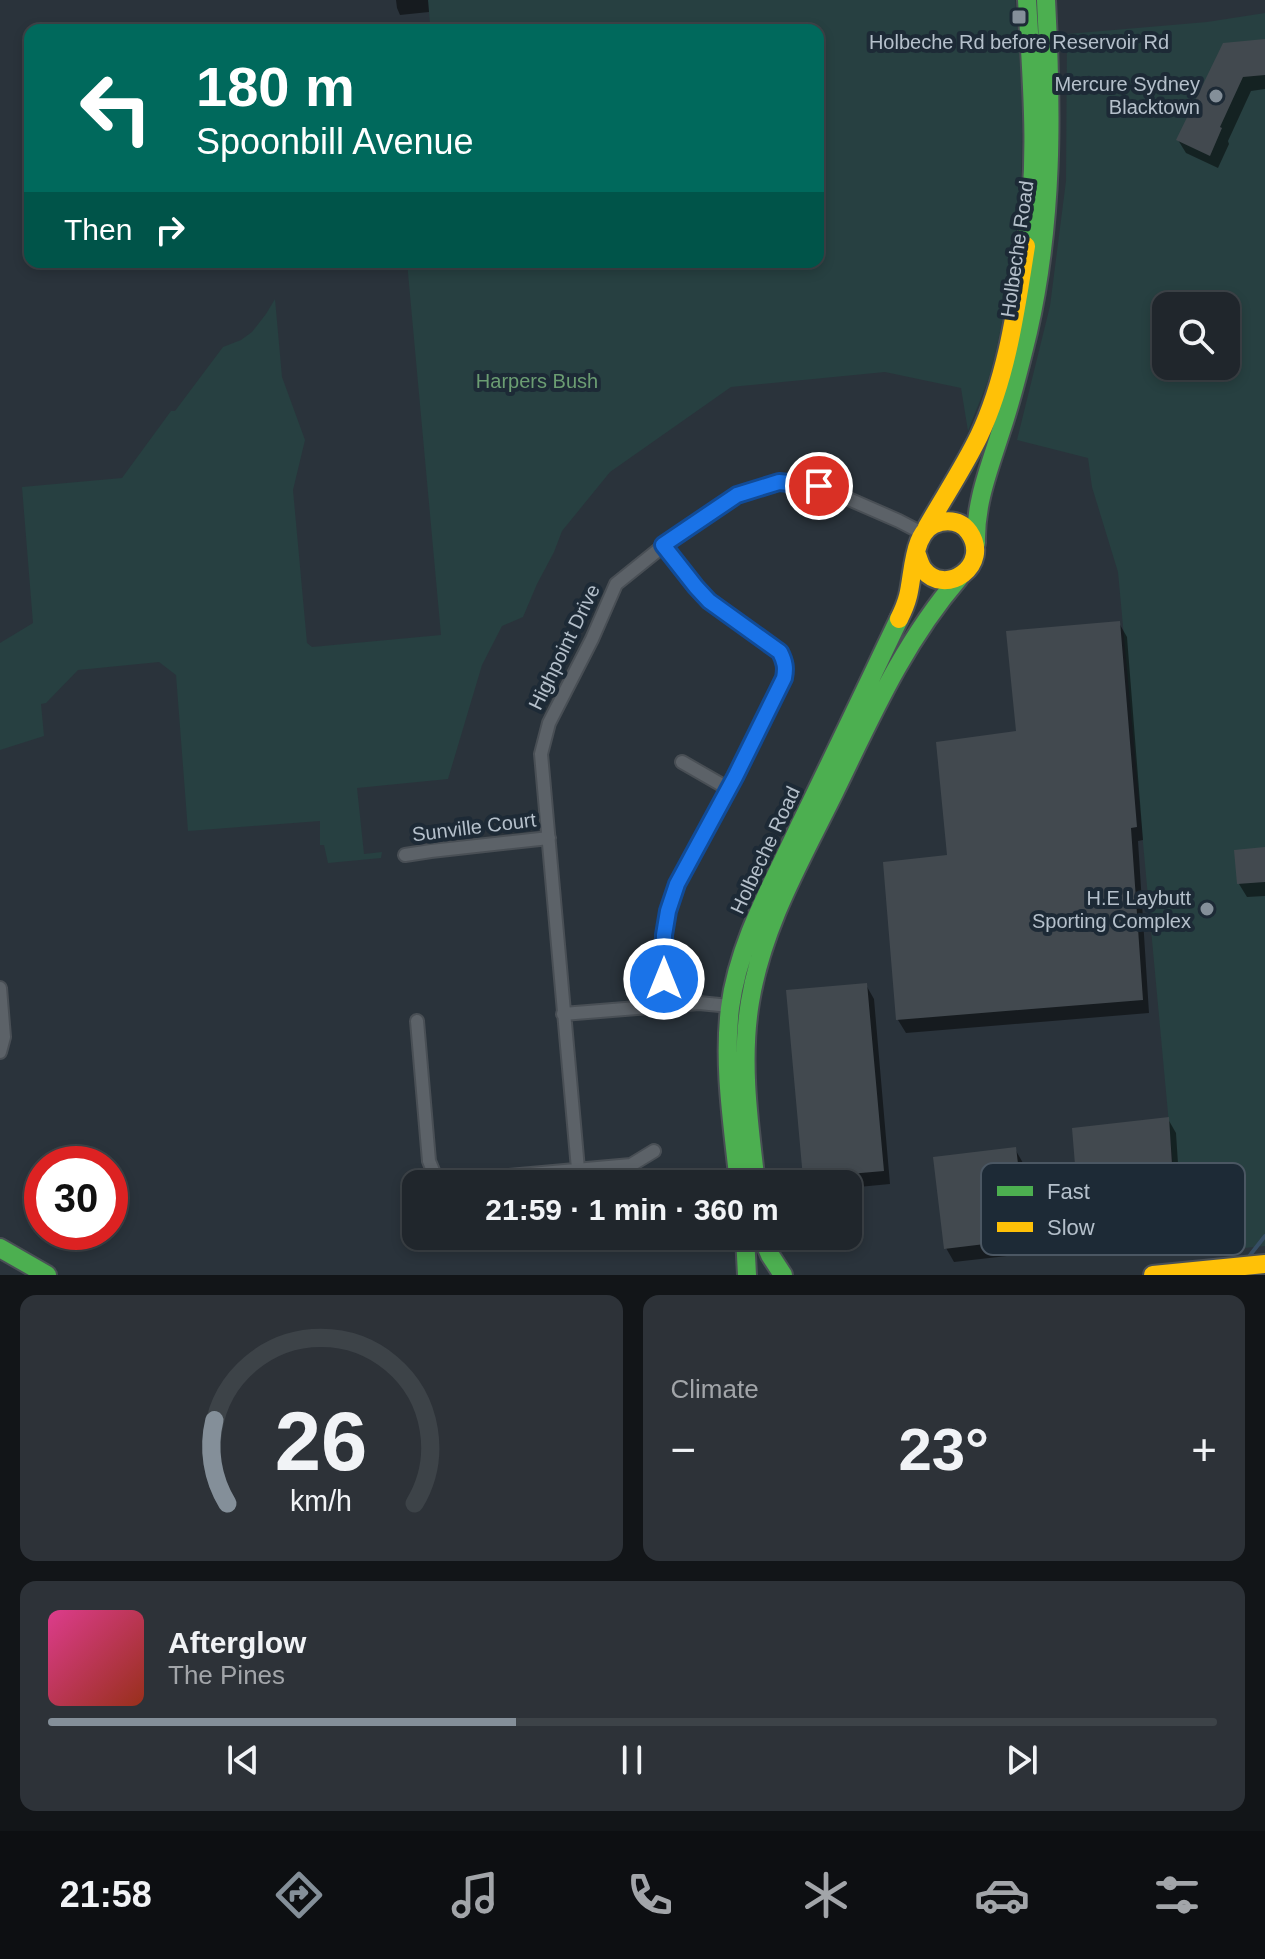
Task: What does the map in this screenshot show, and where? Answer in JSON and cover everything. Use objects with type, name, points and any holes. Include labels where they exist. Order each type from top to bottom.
[{"type":"street","name":"Holbeche Road","points":[[738,1170],[729,1081],[730,1006],[741,960],[758,913],[905,607],[922,537],[979,436],[999,383],[1016,310],[1031,215],[1033,88],[1027,0]]},
{"type":"street","name":"Holbeche Road","points":[[976,545],[979,496],[1023,355],[1043,248],[1050,164],[1046,0]]},
{"type":"street","name":"Highpoint Drive","points":[[578,1169],[541,754],[549,723],[616,584],[663,545],[737,495],[779,482],[819,486],[899,521],[922,537]]},
{"type":"street","points":[[942,520],[960,524],[968,529],[976,545],[973,565],[959,578],[939,580],[931,576],[918,561],[922,537],[942,520]]},
{"type":"street","points":[[663,545],[709,601],[773,646],[785,660],[784,678],[672,898],[663,952],[665,1005]]},
{"type":"street","name":"Holbeche Road","points":[[755,1170],[746,1075],[749,1006],[758,965],[792,879],[883,693],[921,625],[959,578]]},
{"type":"street","points":[[682,762],[729,789]]},
{"type":"street","name":"Sunville Court","points":[[405,855],[549,838]]},
{"type":"street","points":[[0,988],[4,1037],[0,1052]]},
{"type":"street","points":[[563,1014],[699,1003],[730,1006]]},
{"type":"street","points":[[417,1021],[429,1161],[436,1178],[454,1181],[631,1165],[654,1151]]},
{"type":"street","points":[[0,1248],[47,1275]]},
{"type":"street","points":[[746,1250],[747,1275]]},
{"type":"street","points":[[768,1250],[783,1275]]},
{"type":"street","points":[[1153,1275],[1260,1265]]},
{"type":"green space","name":"Harpers Bush","points":[[428,0],[1015,0],[1022,112],[1018,222],[995,355],[968,431],[961,388],[885,372],[731,387],[610,472],[562,531],[523,617],[502,626],[482,665],[448,779],[357,788],[364,854],[382,852],[381,858],[328,863],[324,845],[320,845],[320,821],[188,831],[176,675],[159,662],[78,670],[46,703],[41,704],[44,736],[0,750],[0,643],[33,623],[22,487],[122,478],[223,347],[252,332],[275,299],[282,377],[305,440],[293,490],[307,643],[312,647],[441,635],[408,268],[824,268],[824,24],[430,24]]},
{"type":"green space","name":"H.E Laybutt Sporting Complex","points":[[1265,13],[1265,1246],[1245,1248],[1245,1163],[1173,1163],[1118,572],[1092,487],[1088,458],[1017,440],[1050,306],[1066,181],[1067,34],[1207,22]]},
{"type":"building","name":"Mercure Sydney Blacktown","points":[[1265,39],[1265,75],[1243,77],[1210,156],[1176,140],[1223,43]]},
{"type":"building","points":[[1120,621],[1137,827],[1131,828],[1143,1000],[896,1020],[883,862],[947,855],[936,742],[1016,731],[1006,631]]},
{"type":"building","points":[[1265,847],[1265,882],[1237,884],[1234,850]]},
{"type":"building","points":[[867,983],[884,1171],[802,1170],[786,990]]},
{"type":"building","points":[[1169,1117],[1172,1163],[1075,1163],[1072,1128]]},
{"type":"building","points":[[1016,1147],[1018,1163],[981,1163],[981,1245],[944,1249],[933,1157]]},
{"type":"waterway","points":[[1247,1259],[1265,1236]]},
{"type":"traffic: fast","points":[[1026,246],[1033,154],[1027,0]]},
{"type":"traffic: fast","points":[[976,543],[980,500],[1022,357],[1042,249],[1050,125],[1046,0]]},
{"type":"traffic: fast","points":[[754,1170],[746,1047],[750,1002],[764,947],[796,869],[889,681],[921,628],[959,578]]},
{"type":"traffic: fast","points":[[738,1170],[730,1096],[728,1030],[740,961],[767,893],[899,619]]},
{"type":"traffic: fast","points":[[0,1248],[47,1275]]},
{"type":"traffic: fast","points":[[746,1250],[747,1275]]},
{"type":"traffic: fast","points":[[768,1250],[783,1275]]},
{"type":"traffic: slow","points":[[927,527],[967,459],[989,413],[1009,342],[1026,246]]},
{"type":"traffic: slow","points":[[899,619],[908,596],[916,552],[919,541],[924,532],[941,522],[956,522],[969,532],[975,544],[975,556],[970,566],[953,579],[932,577],[923,569],[916,552]]},
{"type":"traffic: slow","points":[[1153,1275],[1265,1264]]},
{"type":"place","name":"Holbeche Rd before Reservoir Rd","points":[[1019,17]]},
{"type":"place","name":"Mercure Sydney Blacktown","points":[[1216,96]]},
{"type":"place","name":"H.E Laybutt Sporting Complex","points":[[1207,909]]},
{"type":"route","points":[[664,979],[664,935],[677,884],[784,678],[785,660],[773,646],[709,601],[663,545],[737,495],[779,482],[819,486]]}]
